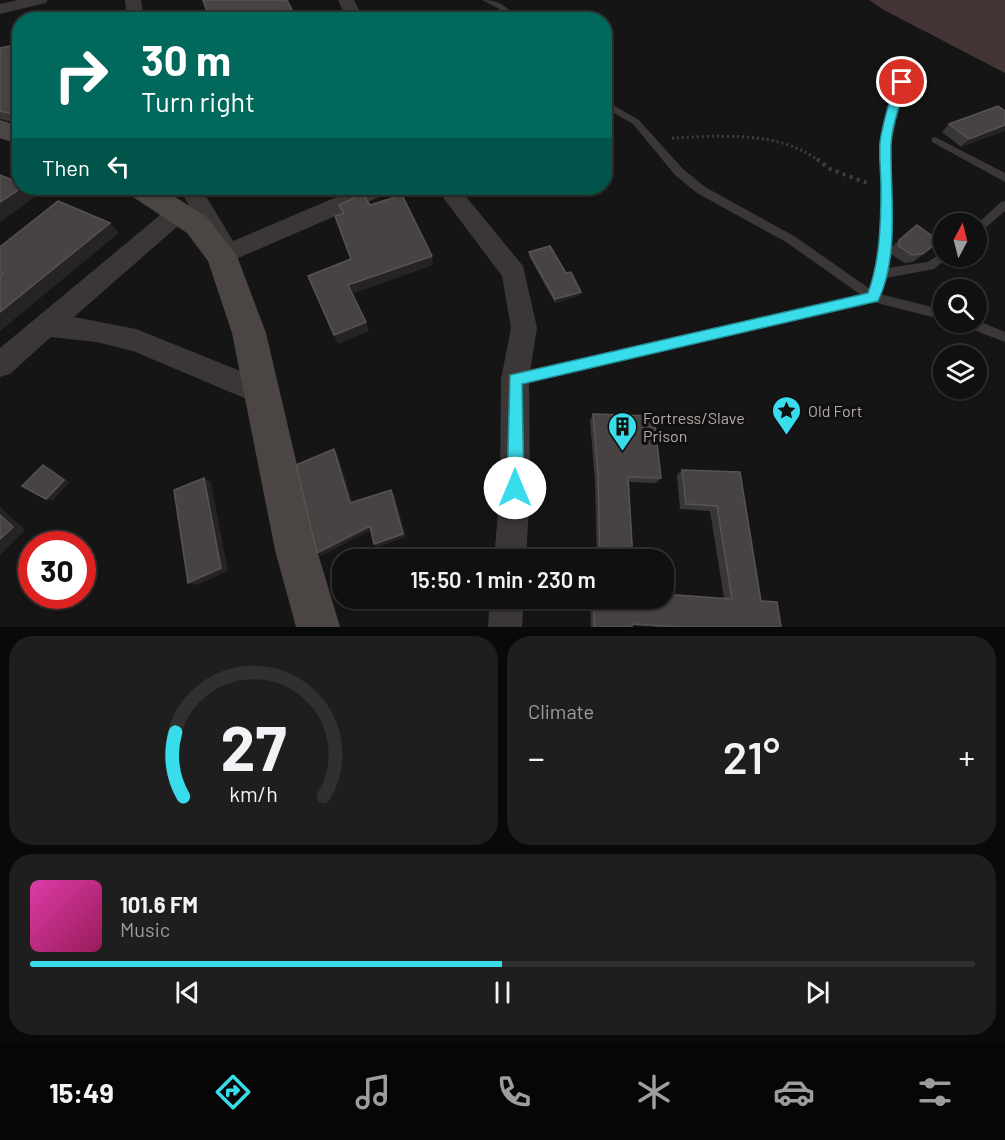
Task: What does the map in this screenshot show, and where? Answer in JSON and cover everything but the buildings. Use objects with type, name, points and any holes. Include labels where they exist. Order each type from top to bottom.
[{"type":"main road","points":[[166,195],[185,200],[197,225],[225,255],[249,333],[296,550],[318,627]]},
{"type":"street","points":[[0,9],[30,1]]},
{"type":"street","points":[[225,255],[362,195]]},
{"type":"street","points":[[453,195],[514,273],[524,328],[515,379],[515,488],[511,549]]},
{"type":"street","points":[[0,365],[185,200]]},
{"type":"street","points":[[44,325],[96,331],[136,340],[263,393]]},
{"type":"street","points":[[505,627],[506,609]]},
{"type":"lane","points":[[486,0],[506,9],[508,12]]},
{"type":"lane","points":[[873,297],[882,274],[887,189],[886,143],[892,113],[902,82]]},
{"type":"lane","points":[[612,108],[636,122],[679,172],[701,190],[790,239],[873,297],[933,312]]},
{"type":"lane","points":[[935,140],[1005,178]]},
{"type":"lane","points":[[987,222],[1005,205]]},
{"type":"lane","points":[[882,274],[933,264]]},
{"type":"lane","points":[[515,379],[873,297]]},
{"type":"lane","points":[[987,330],[1005,337]]},
{"type":"path","points":[[651,138],[730,136],[774,141],[807,152],[832,171],[887,189]]},
{"type":"shaded area","points":[[869,0],[1005,0],[1005,73],[884,10]]},
{"type":"place","name":"Old Fort","points":[[787,436]]},
{"type":"place","name":"Fortress/Slave Prison","points":[[622,452]]},
{"type":"route","points":[[515,488],[515,379],[873,297],[882,274],[887,189],[886,143],[892,113],[902,82]]}]
